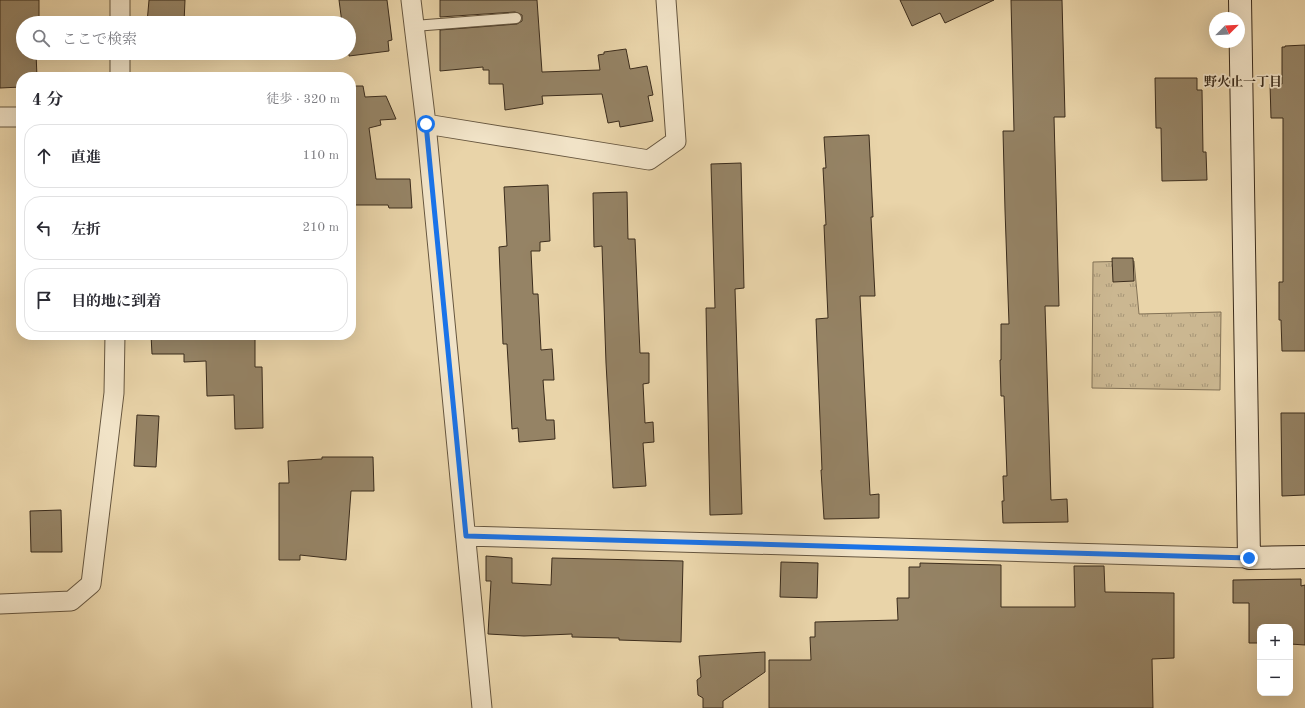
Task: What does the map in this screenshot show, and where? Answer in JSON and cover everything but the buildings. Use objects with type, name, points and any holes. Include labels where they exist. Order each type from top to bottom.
[{"type":"street","points":[[120,0],[120,16]]},
{"type":"street","points":[[410,0],[426,124],[482,708]]},
{"type":"street","points":[[426,124],[649,160],[676,141],[666,0]]},
{"type":"street","points":[[1240,0],[1249,558]]},
{"type":"street","points":[[120,60],[120,72]]},
{"type":"street","points":[[0,117],[16,117]]},
{"type":"street","points":[[0,604],[71,601],[91,584],[114,393],[115,340]]},
{"type":"street","points":[[466,536],[1249,558],[1305,557]]},
{"type":"lane","points":[[414,26],[516,18]]},
{"type":"green space","points":[[1134,261],[1139,314],[1221,312],[1220,390],[1092,388],[1093,262]]},
{"type":"district","name":"野火止一丁目","points":[[1243,81]]},
{"type":"route","points":[[426,124],[466,536],[1249,558]]}]
